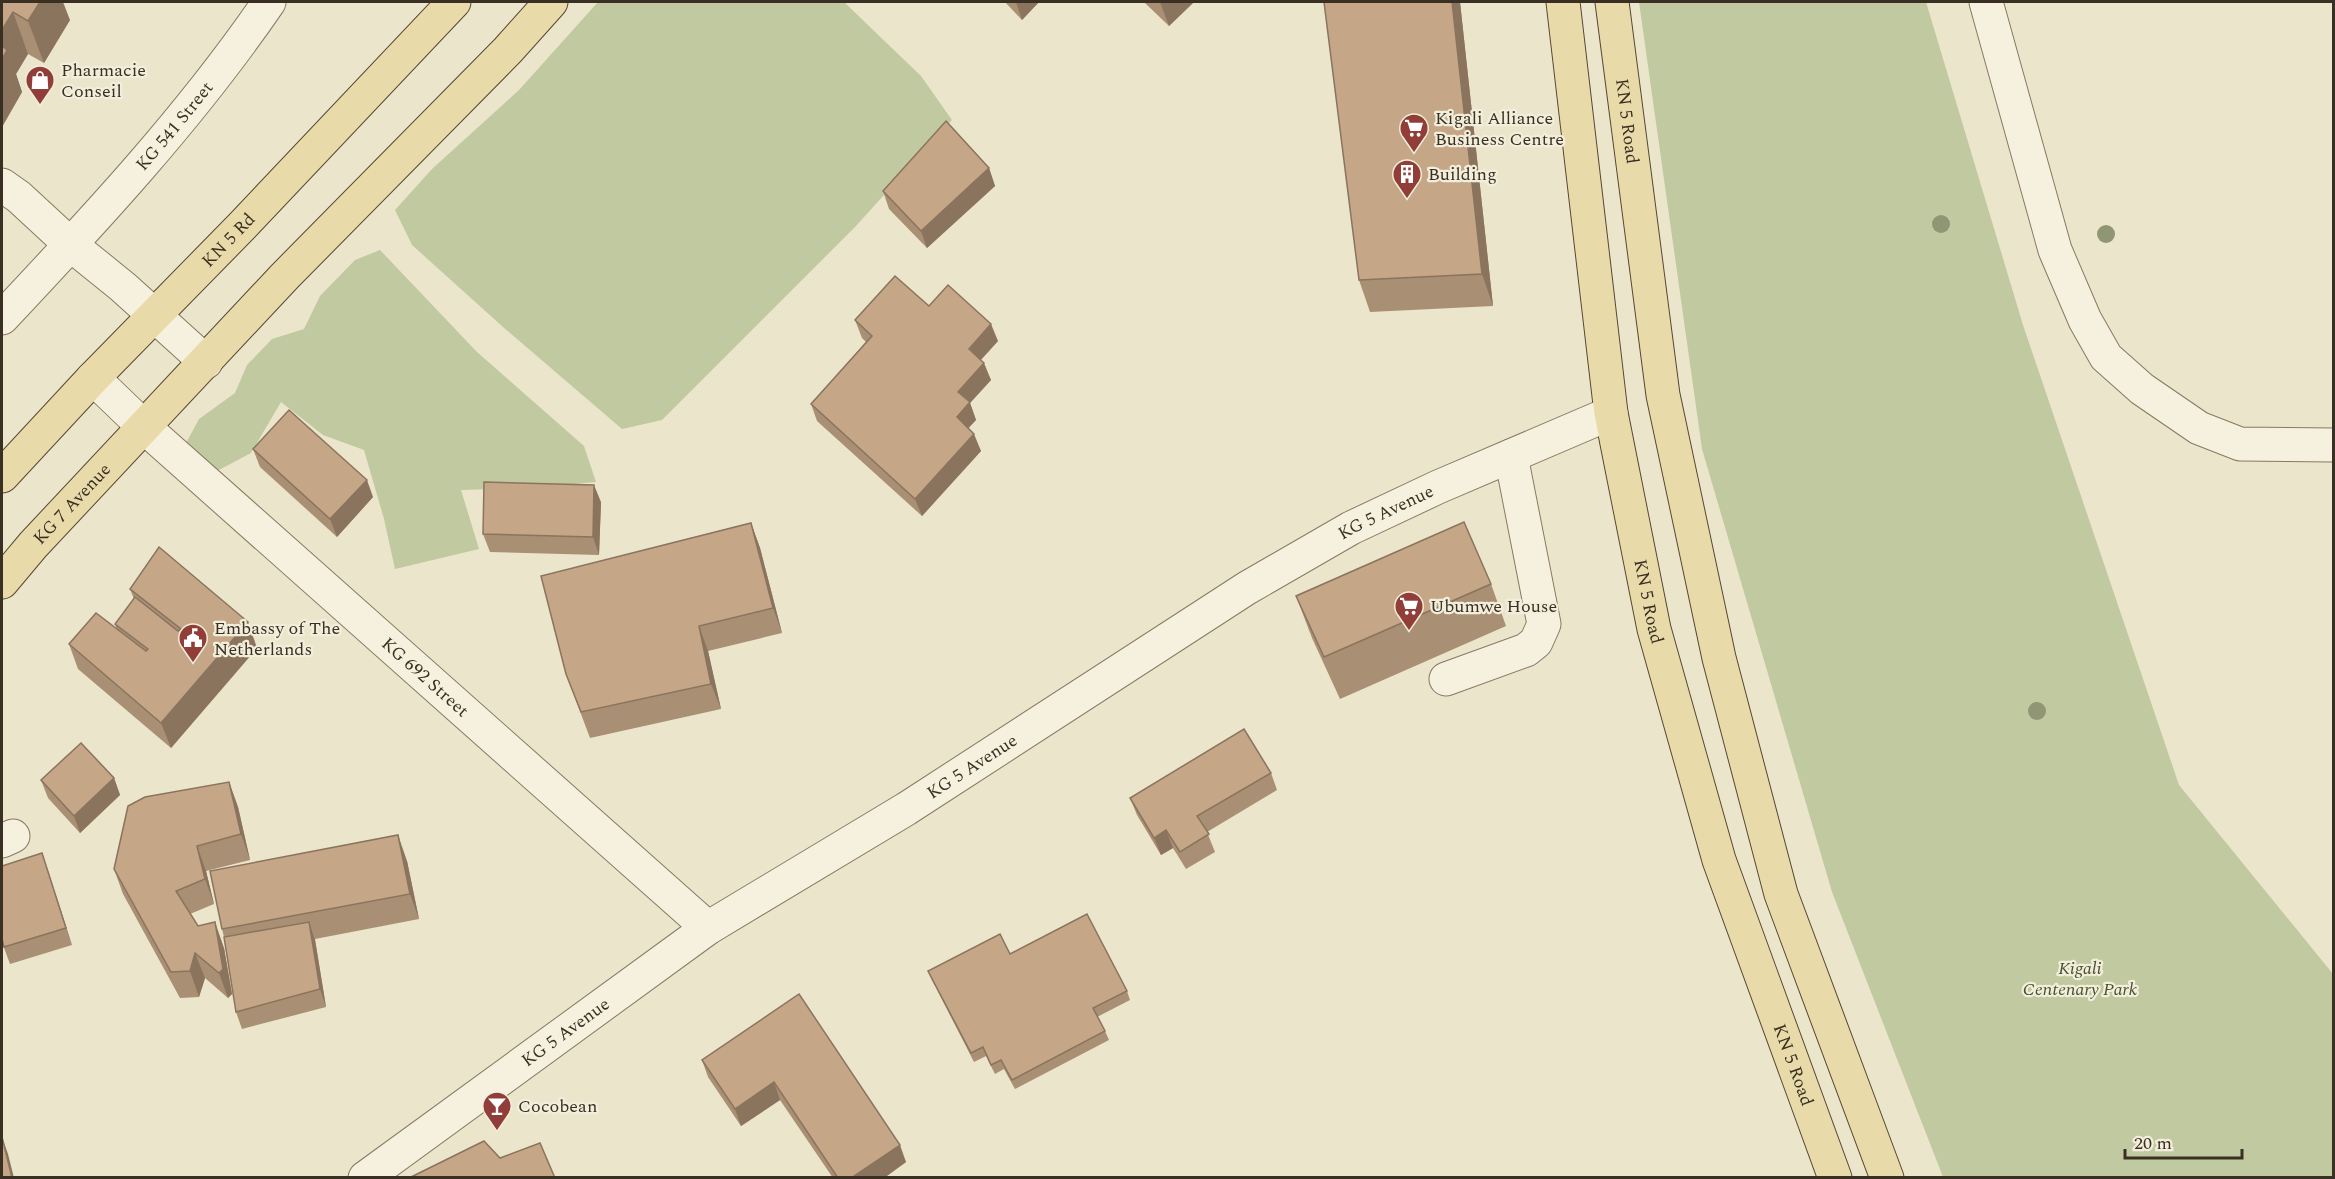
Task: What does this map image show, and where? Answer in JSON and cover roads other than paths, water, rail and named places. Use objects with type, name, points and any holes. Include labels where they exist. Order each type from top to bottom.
[{"type":"main road","name":"KN 5 Rd","points":[[2,476],[454,2]]},
{"type":"main road","points":[[144,427],[285,276],[508,50],[551,2]]},
{"type":"main road","name":"KN 5 Road","points":[[1563,2],[1611,413],[1654,629],[1719,860],[1835,1178]]},
{"type":"main road","name":"KN 5 Road","points":[[1612,2],[1662,395],[1719,658],[1781,894],[1887,1178]]},
{"type":"main road","name":"KG 7 Avenue","points":[[2,582],[33,545],[144,427]]},
{"type":"street","name":"KG 541 Street","points":[[2,318],[71,244],[192,106],[269,2]]},
{"type":"street","points":[[1986,2],[2055,250],[2085,320],[2106,357],[2142,389],[2199,428],[2240,444],[2334,445]]},
{"type":"street","points":[[2,184],[123,286],[206,362]]},
{"type":"street","name":"KG 692 Street","points":[[93,378],[144,427],[708,928]]},
{"type":"street","name":"KG 5 Avenue","points":[[365,1178],[708,928],[906,809],[1247,588],[1351,528],[1611,413]]},
{"type":"street","points":[[1446,679],[1526,650],[1536,642],[1544,624],[1511,456]]},
{"type":"place","name":"Pharmacie Conseil","points":[[40,106]]},
{"type":"place","name":"Kigali Alliance Business Centre","points":[[1414,154]]},
{"type":"place","name":"Building","points":[[1407,200]]},
{"type":"place","name":"Ubumwe House","points":[[1409,632]]},
{"type":"place","name":"Embassy of The Netherlands","points":[[193,664]]},
{"type":"place","name":"Cocobean","points":[[497,1132]]},
{"type":"park label","name":"Kigali Centenary Park","points":[[2080,978]]}]
